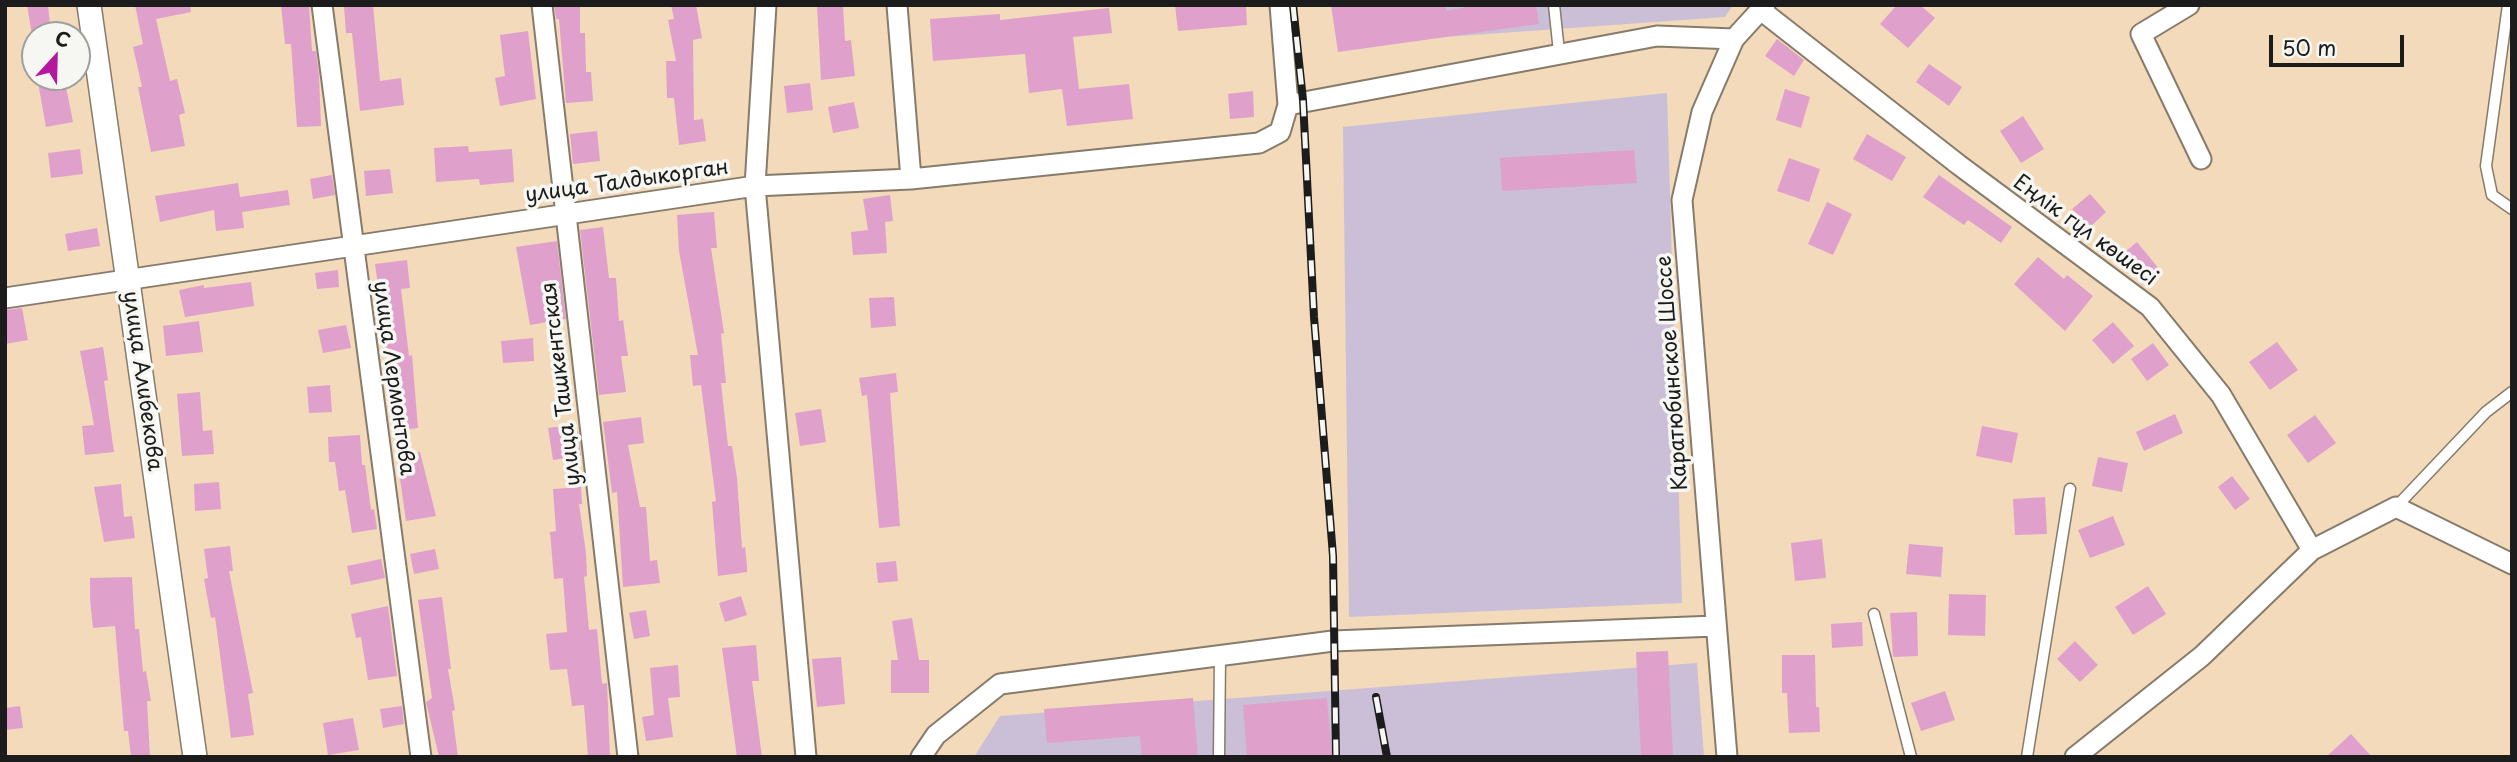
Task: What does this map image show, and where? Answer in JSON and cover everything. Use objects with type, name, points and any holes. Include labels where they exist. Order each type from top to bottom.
[{"type":"street","name":"улица Алибекова","points":[[89,5],[195,757]]},
{"type":"street","name":"улица Лермонтова","points":[[322,5],[421,757]]},
{"type":"street","name":"улица Ташкентская","points":[[542,5],[628,757]]},
{"type":"street","points":[[766,5],[755,186],[806,757]]},
{"type":"street","points":[[897,5],[911,179]]},
{"type":"street","points":[[1280,5],[1287,105],[1559,52],[1657,36],[1734,39]]},
{"type":"street","points":[[2189,5],[2141,34],[2201,159]]},
{"type":"street","name":"Каратюбинское Шоссе","points":[[1727,757],[1682,200],[1702,112],[1734,39],[1763,8]]},
{"type":"street","name":"Еңлік гүл көшесі","points":[[1763,8],[1970,174],[2150,307],[2221,395],[2312,550]]},
{"type":"street","name":"улица Талдыкорган","points":[[5,298],[128,282],[755,186],[911,179],[1259,143],[1280,132],[1287,105]]},
{"type":"street","points":[[2074,757],[2202,656],[2312,550],[2396,507],[2512,564]]},
{"type":"street","points":[[920,757],[936,735],[1000,684],[1333,641],[1715,626]]},
{"type":"lane","points":[[1554,5],[1559,52]]},
{"type":"lane","points":[[2508,5],[2486,166],[2492,195],[2512,209]]},
{"type":"lane","points":[[2396,507],[2486,412],[2512,392]]},
{"type":"lane","points":[[2027,757],[2070,489]]},
{"type":"lane","points":[[1874,614],[1911,757]]},
{"type":"lane","points":[[1219,757],[1220,655]]},
{"type":"shaded area","points":[[1381,5],[1733,5],[1725,17],[1389,41]]},
{"type":"shaded area","points":[[1667,93],[1682,603],[1349,617],[1343,127]]},
{"type":"shaded area","points":[[1697,663],[1704,757],[974,757],[1000,716]]},
{"type":"building","points":[[27,5],[48,5],[50,21],[30,21]]},
{"type":"building","points":[[135,5],[190,5],[191,12],[156,19],[170,81],[177,79],[185,113],[179,115],[185,146],[151,152],[138,87],[142,87],[133,47],[143,44]]},
{"type":"building","points":[[281,5],[309,5],[312,51],[316,51],[319,75],[321,126],[297,127],[291,44],[285,44]]},
{"type":"building","points":[[373,5],[380,81],[401,78],[404,105],[360,111],[352,33],[346,33],[344,6]]},
{"type":"building","points":[[554,5],[580,5],[580,33],[585,33],[586,72],[591,72],[593,101],[566,103],[559,19],[556,19]]},
{"type":"building","points":[[671,5],[696,5],[702,38],[693,40],[694,120],[703,119],[706,141],[679,145],[674,98],[667,98],[666,61],[676,61],[668,20],[674,19]]},
{"type":"building","points":[[817,5],[843,5],[845,41],[851,40],[855,76],[821,80]]},
{"type":"building","points":[[1175,5],[1246,5],[1247,25],[1178,31]]},
{"type":"building","points":[[1331,5],[1446,5],[1446,11],[1476,5],[1536,5],[1539,24],[1338,52]]},
{"type":"building","points":[[1897,5],[1920,5],[1935,18],[1908,48],[1880,24]]},
{"type":"building","points":[[1109,8],[1112,33],[1073,37],[1079,89],[1129,84],[1133,119],[1067,126],[1062,89],[1029,93],[1025,54],[933,61],[930,19],[1000,14],[1000,20]]},
{"type":"building","points":[[528,31],[536,99],[500,106],[495,78],[505,76],[500,35]]},
{"type":"building","points":[[1777,39],[1804,60],[1794,76],[1765,56]]},
{"type":"building","points":[[1929,64],[1962,87],[1949,106],[1916,82]]},
{"type":"building","points":[[810,83],[813,110],[787,113],[784,86]]},
{"type":"building","points":[[1785,89],[1810,97],[1801,128],[1776,120]]},
{"type":"building","points":[[40,91],[67,91],[73,122],[46,127]]},
{"type":"building","points":[[1253,91],[1254,117],[1230,119],[1228,94]]},
{"type":"building","points":[[854,102],[859,128],[833,133],[828,107]]},
{"type":"building","points":[[2023,116],[2044,149],[2021,163],[2000,131]]},
{"type":"building","points":[[597,131],[600,161],[573,164],[570,134]]},
{"type":"building","points":[[1867,134],[1906,157],[1892,181],[1853,159]]},
{"type":"building","points":[[468,146],[469,152],[512,149],[514,182],[480,185],[479,179],[436,182],[434,148]]},
{"type":"building","points":[[80,149],[83,174],[51,178],[48,153]]},
{"type":"building","points":[[1634,150],[1637,183],[1502,191],[1500,158]]},
{"type":"building","points":[[1789,158],[1820,169],[1809,202],[1777,191]]},
{"type":"building","points":[[390,169],[393,193],[366,196],[364,171]]},
{"type":"building","points":[[332,175],[335,195],[313,199],[310,179]]},
{"type":"building","points":[[1939,175],[2012,227],[2001,243],[1968,220],[1964,225],[1923,197]]},
{"type":"building","points":[[238,183],[240,197],[288,190],[290,205],[242,212],[244,228],[216,231],[214,210],[160,222],[155,196]]},
{"type":"building","points":[[2090,194],[2106,212],[2090,227],[2072,209]]},
{"type":"building","points":[[890,195],[893,221],[885,222],[887,253],[853,255],[851,232],[868,230],[863,199]]},
{"type":"building","points":[[1827,202],[1852,214],[1833,255],[1808,244]]},
{"type":"building","points":[[714,212],[717,248],[711,248],[724,333],[721,334],[726,383],[721,383],[728,446],[732,446],[737,478],[742,548],[745,547],[747,566],[747,572],[718,576],[712,502],[716,501],[701,385],[693,386],[690,355],[698,355],[679,251],[677,215]]},
{"type":"building","points":[[603,227],[609,278],[616,278],[619,321],[623,320],[628,356],[621,356],[626,392],[599,395],[580,230]]},
{"type":"building","points":[[97,228],[100,246],[68,251],[65,234]]},
{"type":"building","points":[[557,241],[566,319],[530,325],[516,247]]},
{"type":"building","points":[[2137,242],[2160,270],[2142,285],[2120,256]]},
{"type":"building","points":[[2038,257],[2064,279],[2067,275],[2093,296],[2065,331],[2014,284]]},
{"type":"building","points":[[407,260],[410,288],[401,289],[409,356],[412,355],[418,428],[393,431],[385,358],[388,358],[375,264]]},
{"type":"building","points":[[338,270],[339,287],[317,289],[315,273]]},
{"type":"building","points":[[251,282],[254,306],[185,317],[179,290],[204,285],[204,288]]},
{"type":"building","points":[[894,297],[896,326],[871,328],[869,298]]},
{"type":"building","points":[[22,308],[28,340],[5,344],[5,310]]},
{"type":"building","points":[[199,321],[203,352],[166,356],[163,326]]},
{"type":"building","points":[[2113,322],[2134,346],[2113,364],[2092,340]]},
{"type":"building","points":[[346,325],[351,348],[323,353],[318,330]]},
{"type":"building","points":[[533,338],[534,361],[503,363],[501,341]]},
{"type":"building","points":[[2277,342],[2298,370],[2270,390],[2249,362]]},
{"type":"building","points":[[2153,343],[2169,365],[2147,381],[2131,359]]},
{"type":"building","points":[[103,347],[108,380],[104,381],[114,452],[85,455],[82,426],[94,425],[80,351]]},
{"type":"building","points":[[896,373],[898,392],[890,393],[900,526],[879,528],[867,395],[862,396],[859,378]]},
{"type":"building","points":[[330,385],[332,412],[309,413],[307,387]]},
{"type":"building","points":[[200,392],[203,431],[212,430],[214,454],[182,456],[177,394]]},
{"type":"building","points":[[821,409],[826,442],[800,446],[795,413]]},
{"type":"building","points":[[2175,414],[2183,433],[2144,451],[2136,432]]},
{"type":"building","points":[[2315,415],[2336,443],[2308,463],[2287,435]]},
{"type":"building","points":[[641,417],[644,443],[628,445],[640,507],[646,507],[650,561],[657,560],[660,583],[623,587],[617,492],[612,493],[603,422]]},
{"type":"building","points":[[571,425],[572,432],[578,431],[581,456],[553,460],[548,428]]},
{"type":"building","points":[[1982,426],[2018,433],[2012,463],[1976,456]]},
{"type":"building","points":[[360,435],[362,465],[365,465],[371,510],[374,509],[377,529],[352,533],[345,490],[339,491],[335,462],[329,462],[328,437]]},
{"type":"building","points":[[420,452],[436,516],[406,521],[397,457]]},
{"type":"building","points":[[2098,457],[2128,463],[2122,492],[2092,486]]},
{"type":"building","points":[[2232,476],[2250,499],[2235,510],[2218,487]]},
{"type":"building","points":[[219,482],[221,509],[195,511],[194,484]]},
{"type":"building","points":[[121,484],[124,517],[132,516],[135,538],[104,542],[94,487]]},
{"type":"building","points":[[581,487],[582,504],[579,504],[586,553],[587,576],[584,577],[589,630],[597,629],[602,684],[607,683],[610,757],[588,757],[584,705],[572,706],[567,669],[550,670],[546,634],[567,632],[563,578],[554,579],[550,532],[556,531],[553,489]]},
{"type":"building","points":[[2045,497],[2047,534],[2015,535],[2013,499]]},
{"type":"building","points":[[2113,516],[2125,545],[2090,558],[2078,530]]},
{"type":"building","points":[[1822,539],[1826,578],[1795,581],[1791,543]]},
{"type":"building","points":[[1909,544],[1943,547],[1941,577],[1906,574]]},
{"type":"building","points":[[230,546],[233,571],[229,571],[253,693],[248,694],[254,735],[231,738],[215,617],[211,618],[204,579],[208,578],[204,549]]},
{"type":"building","points":[[435,549],[439,569],[414,574],[410,554]]},
{"type":"building","points":[[381,559],[385,578],[351,585],[347,566]]},
{"type":"building","points":[[896,561],[898,581],[878,583],[876,563]]},
{"type":"building","points":[[132,577],[135,629],[139,629],[143,672],[146,671],[151,701],[147,701],[150,757],[131,757],[128,731],[124,731],[115,626],[93,628],[90,599],[90,578]]},
{"type":"building","points":[[2148,586],[2166,614],[2133,635],[2115,607]]},
{"type":"building","points":[[1949,594],[1986,595],[1985,636],[1948,635]]},
{"type":"building","points":[[741,596],[747,615],[725,622],[719,603]]},
{"type":"building","points":[[442,597],[458,757],[439,757],[426,702],[432,698],[418,600]]},
{"type":"building","points":[[388,606],[397,676],[368,680],[361,637],[356,638],[351,614]]},
{"type":"building","points":[[646,610],[650,636],[634,639],[629,613]]},
{"type":"building","points":[[1917,612],[1918,656],[1893,657],[1890,613]]},
{"type":"building","points":[[912,618],[919,660],[929,660],[929,693],[891,693],[891,660],[898,660],[892,621]]},
{"type":"building","points":[[1862,622],[1863,646],[1832,648],[1831,624]]},
{"type":"building","points":[[2075,641],[2098,665],[2080,682],[2057,659]]},
{"type":"building","points":[[756,645],[759,681],[752,681],[762,757],[737,757],[722,648]]},
{"type":"building","points":[[1668,651],[1673,757],[1641,757],[1636,652]]},
{"type":"building","points":[[1782,655],[1815,655],[1816,707],[1819,707],[1820,732],[1789,733],[1787,693],[1782,693]]},
{"type":"building","points":[[841,657],[845,704],[817,707],[812,659]]},
{"type":"building","points":[[678,665],[680,697],[668,698],[673,737],[646,741],[642,717],[654,715],[650,668]]},
{"type":"building","points":[[1945,691],[1955,720],[1921,731],[1911,703]]},
{"type":"building","points":[[1193,698],[1198,757],[1142,757],[1140,736],[1047,743],[1044,709]]},
{"type":"building","points":[[1327,698],[1332,757],[1247,757],[1243,705]]},
{"type":"building","points":[[20,706],[23,728],[5,730],[5,708]]},
{"type":"building","points":[[402,706],[404,724],[383,728],[380,709]]},
{"type":"building","points":[[353,718],[359,750],[328,755],[323,723]]},
{"type":"building","points":[[2351,734],[2372,757],[2326,757]]},
{"type":"railway","points":[[1293,5],[1303,100],[1314,317],[1333,556],[1336,757]]},
{"type":"railway","points":[[1376,697],[1387,757]]}]
